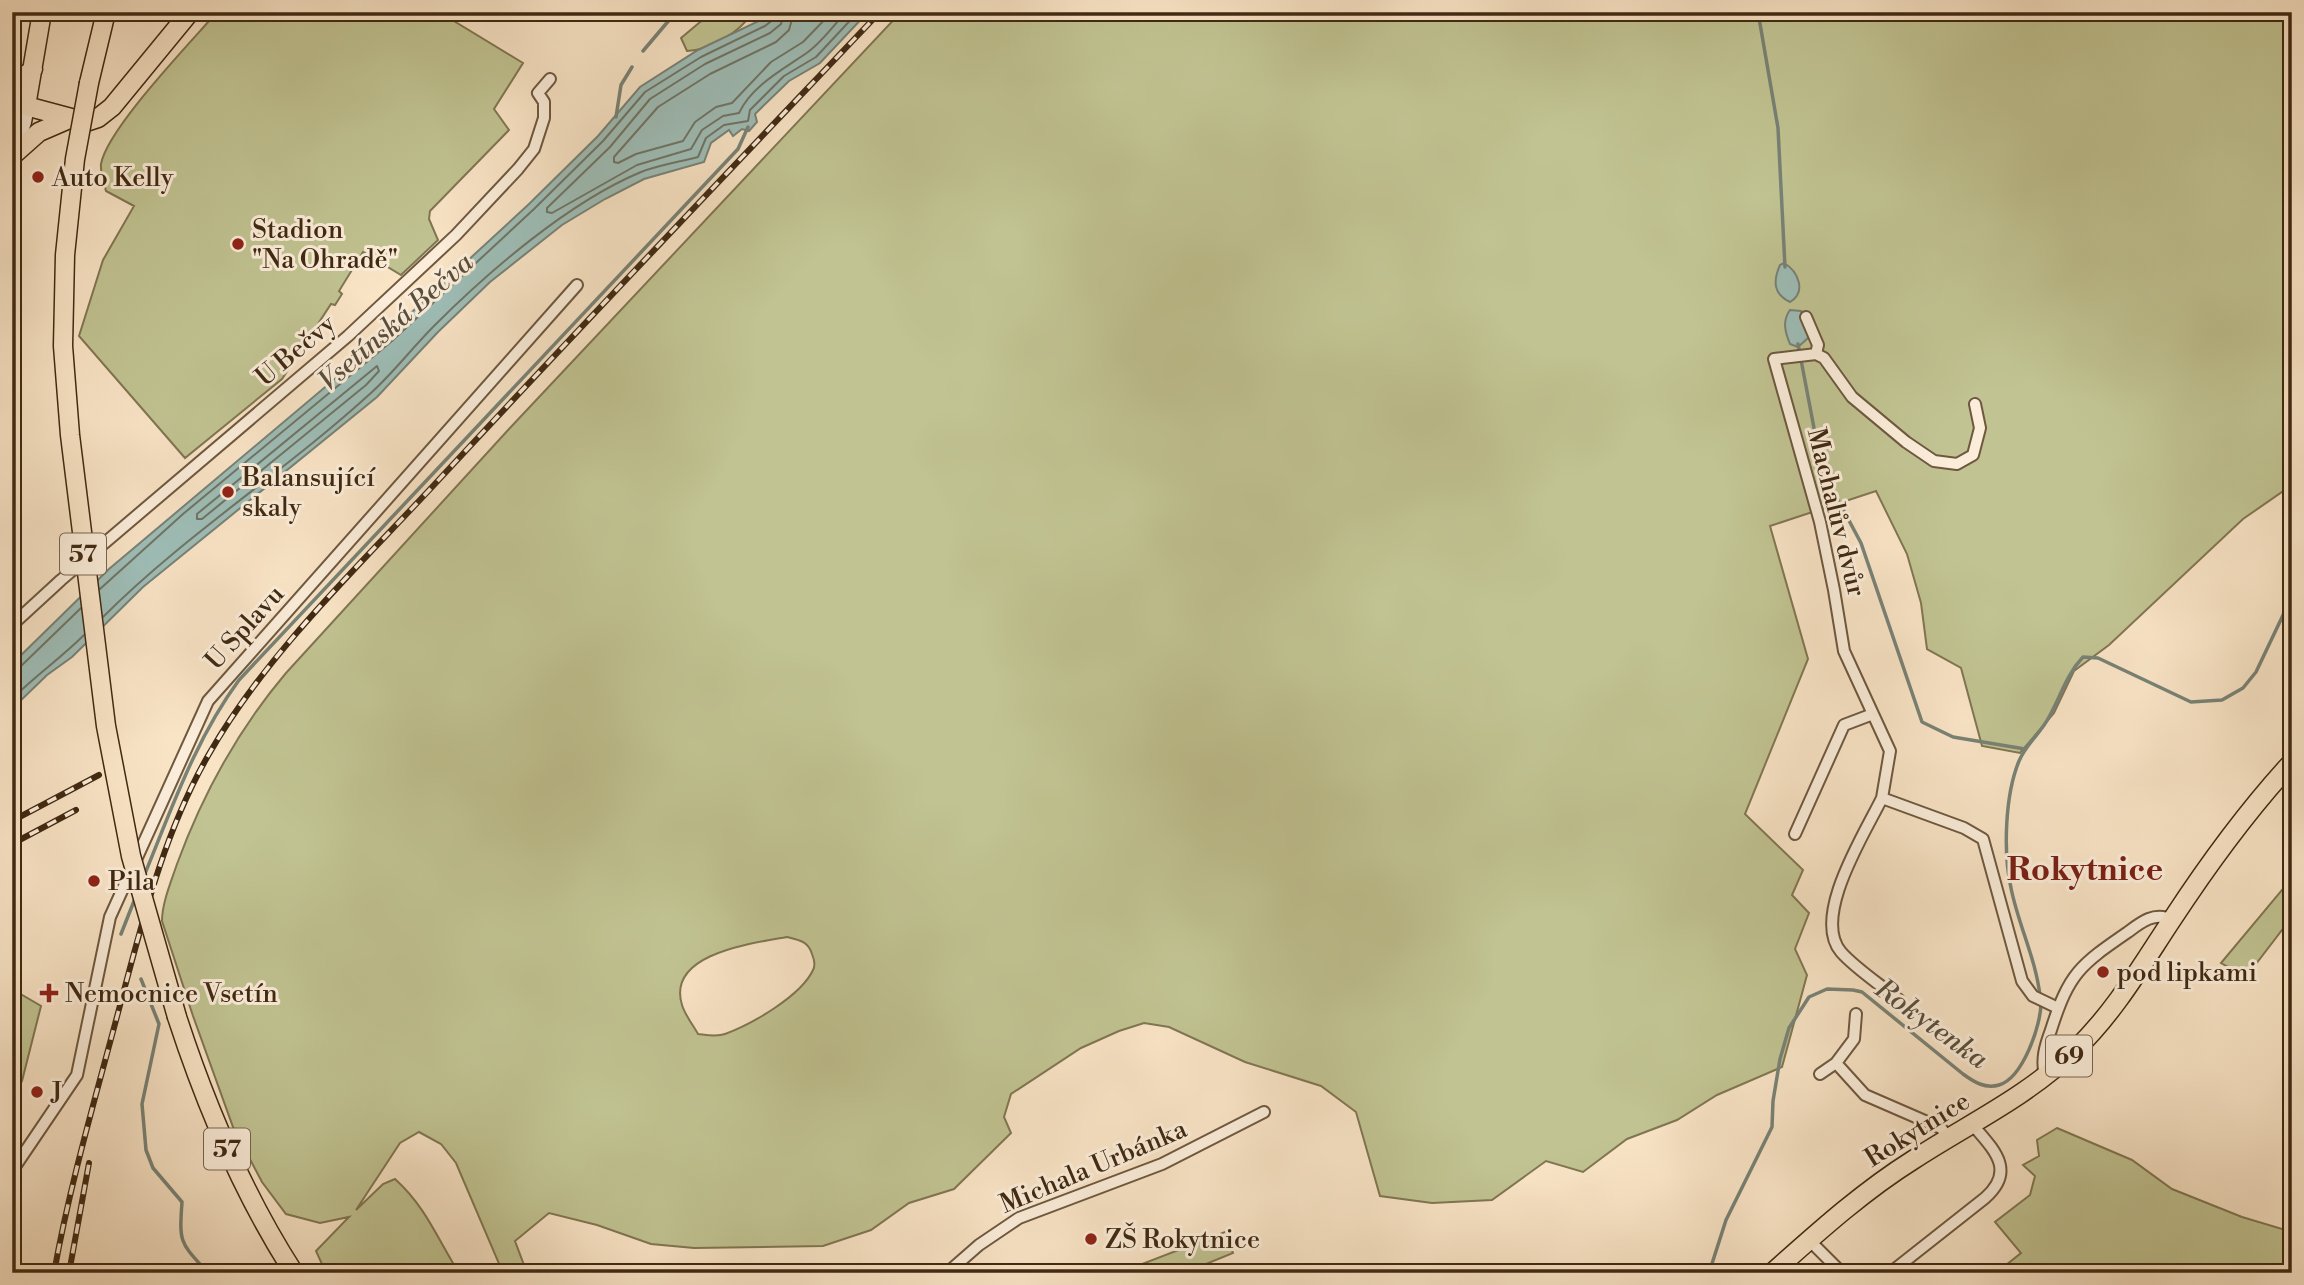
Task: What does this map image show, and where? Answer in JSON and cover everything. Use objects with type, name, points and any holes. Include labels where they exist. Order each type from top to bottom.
[{"type":"main road","points":[[90,77],[87,57],[95,12]]},
{"type":"main road","name":"57","points":[[106,12],[90,77],[75,159],[65,256],[64,346],[70,435],[106,726],[131,856],[177,1017],[225,1143],[255,1206],[294,1273]]},
{"type":"main road","points":[[90,77],[105,44],[114,12]]},
{"type":"main road","points":[[42,17],[33,69],[19,104],[86,122],[112,107],[190,12]]},
{"type":"main road","points":[[12,87],[33,69]]},
{"type":"main road","points":[[12,156],[39,132],[69,119]]},
{"type":"main road","name":"Rokytnice","points":[[1772,1273],[1888,1176],[2011,1101],[2045,1077],[2076,1049],[2108,1013],[2240,822],[2292,762]]},
{"type":"street","name":"U Bečvy","points":[[12,625],[359,326],[456,235],[534,149],[544,118],[544,102],[538,93],[550,79]]},
{"type":"street","points":[[12,150],[23,122],[19,104]]},
{"type":"street","name":"U Splavu","points":[[12,1171],[77,1075],[110,917],[208,701],[577,285]]},
{"type":"street","name":"Machalův dvůr","points":[[1806,317],[1818,345],[1816,354]]},
{"type":"street","name":"Machalův dvůr","points":[[1899,1000],[1840,951],[1831,930],[1832,915],[1842,880],[1882,798],[1890,751],[1844,651],[1819,522],[1774,359],[1816,354],[1824,358],[1852,397],[1934,461],[1957,464],[1973,455],[1980,428],[1975,404]]},
{"type":"street","points":[[1795,834],[1844,725],[1873,714]]},
{"type":"street","points":[[1882,798],[1964,828],[1983,839],[2022,981],[2033,996],[2053,1005]]},
{"type":"street","points":[[2045,1077],[2043,1056],[2053,1005],[2073,976],[2096,953],[2146,920],[2160,916],[2172,920]]},
{"type":"street","points":[[1820,1074],[1836,1063],[1854,1038],[1856,1014]]},
{"type":"street","points":[[1836,1063],[1865,1095],[1941,1128],[1949,1138]]},
{"type":"street","name":"Michala Urbánka","points":[[947,1273],[978,1245],[1019,1218],[1162,1164],[1264,1112]]},
{"type":"street","points":[[1890,1273],[1999,1184],[1999,1160],[1972,1124]]},
{"type":"street","points":[[1809,1240],[1842,1273]]},
{"type":"green space","points":[[217,12],[439,12],[523,63],[494,109],[509,130],[430,211],[429,219],[438,240],[401,275],[363,252],[339,291],[342,294],[335,305],[331,304],[282,379],[185,458],[79,336],[103,260],[134,206],[106,191],[101,164],[107,149],[133,108]]},
{"type":"green space","points":[[712,12],[753,12],[724,39],[687,51],[681,38]]},
{"type":"green space","points":[[901,12],[2292,12],[2292,485],[2243,519],[2109,645],[2074,671],[2054,713],[2020,753],[1982,746],[1961,668],[1927,649],[1921,603],[1907,554],[1876,491],[1770,526],[1808,659],[1745,814],[1803,870],[1792,895],[1809,913],[1795,949],[1807,975],[1782,1067],[1717,1095],[1677,1120],[1627,1139],[1583,1172],[1546,1161],[1492,1200],[1432,1203],[1380,1196],[1356,1112],[1321,1086],[1245,1062],[1169,1027],[1144,1023],[1081,1048],[1011,1094],[1004,1117],[1011,1133],[954,1189],[909,1203],[871,1230],[823,1246],[694,1248],[651,1244],[597,1225],[549,1213],[515,1241],[527,1273],[503,1273],[456,1163],[441,1144],[419,1132],[400,1143],[356,1210],[383,1184],[395,1179],[423,1212],[459,1273],[326,1273],[316,1251],[349,1217],[320,1223],[286,1214],[262,1182],[233,1127],[193,1016],[162,921],[167,892],[187,838],[210,788],[237,740],[268,695],[509,429]],"holes":[[[787,937],[808,946],[814,962],[813,970],[798,990],[762,1016],[725,1034],[698,1034],[682,1005],[681,987],[687,973],[699,962],[735,947]]]},
{"type":"green space","points":[[2292,878],[2292,917],[2246,977],[2221,963]]},
{"type":"green space","points":[[12,989],[41,1006],[22,1081],[12,1096],[12,1060],[20,1048],[12,1043]]},
{"type":"green space","points":[[2057,1128],[2132,1160],[2172,1189],[2242,1217],[2292,1232],[2292,1273],[1996,1273],[2021,1253],[1995,1222],[2030,1195],[2035,1176],[2023,1165],[2039,1156],[2037,1140]]},
{"type":"green space","points":[[1225,1232],[1233,1253],[1184,1273],[1146,1273],[1142,1264]]},
{"type":"water","points":[[772,12],[868,12],[820,63],[789,81],[755,114],[757,122],[749,131],[742,129],[733,136],[729,130],[711,143],[704,162],[644,179],[605,199],[562,225],[490,282],[377,397],[143,587],[72,657],[47,675],[12,709],[12,664],[109,569],[387,335],[529,204],[598,136],[640,87],[698,50]]},
{"type":"water","points":[[1784,263],[1797,276],[1799,282],[1798,293],[1790,302],[1780,295],[1776,286],[1780,265]]},
{"type":"water","points":[[1790,310],[1801,311],[1809,328],[1808,338],[1798,347],[1790,344],[1786,331],[1785,322]]},
{"type":"waterway","points":[[643,51],[676,12]]},
{"type":"waterway","points":[[1758,12],[1778,128],[1785,267]]},
{"type":"waterway","points":[[616,117],[621,85],[632,67]]},
{"type":"waterway","points":[[144,876],[197,750],[239,680],[738,149],[748,127]]},
{"type":"waterway","points":[[1798,344],[1822,470],[1861,543],[1922,722],[1953,737],[2025,749]]},
{"type":"waterway","name":"Rokytenka","points":[[2040,996],[2008,874],[2008,807],[2019,761],[2046,723],[2072,671],[2083,657],[2098,658],[2191,702],[2222,700],[2243,688],[2256,672],[2285,611],[2292,588]]},
{"type":"waterway","points":[[121,934],[136,896]]},
{"type":"waterway","points":[[141,979],[159,1024],[142,1104],[146,1150],[153,1168],[182,1202],[183,1242],[208,1273]]},
{"type":"waterway","name":"Rokytenka","points":[[1709,1273],[1726,1220],[1772,1127],[1780,1059],[1789,1028],[1809,997],[1827,989],[1862,992],[1963,1074],[1989,1086],[2008,1080],[2023,1062],[2038,1024],[2041,1003]]},
{"type":"railway","points":[[54,1273],[82,1148],[153,886],[192,786],[232,717],[257,681],[313,614],[880,12]]},
{"type":"railway","points":[[12,821],[99,775]]},
{"type":"railway","points":[[12,844],[76,810]]},
{"type":"railway","points":[[69,1273],[89,1163]]},
{"type":"place","name":"Auto Kelly","points":[[38,177]]},
{"type":"place","name":"Stadion \"Na Ohradě\"","points":[[238,244]]},
{"type":"place","name":"Balansující skaly","points":[[228,492]]},
{"type":"place","name":"Pila","points":[[94,881]]},
{"type":"place","name":"pod lipkami","points":[[2103,972]]},
{"type":"place","name":"Nemocnice Vsetín","points":[[49,993]]},
{"type":"place","name":"J","points":[[37,1092]]},
{"type":"place","name":"ZŠ Rokytnice","points":[[1091,1239]]},
{"type":"district","name":"Rokytnice","points":[[2085,868]]},
{"type":"water label","name":"Vsetínská Bečva","points":[[395,321]]}]
